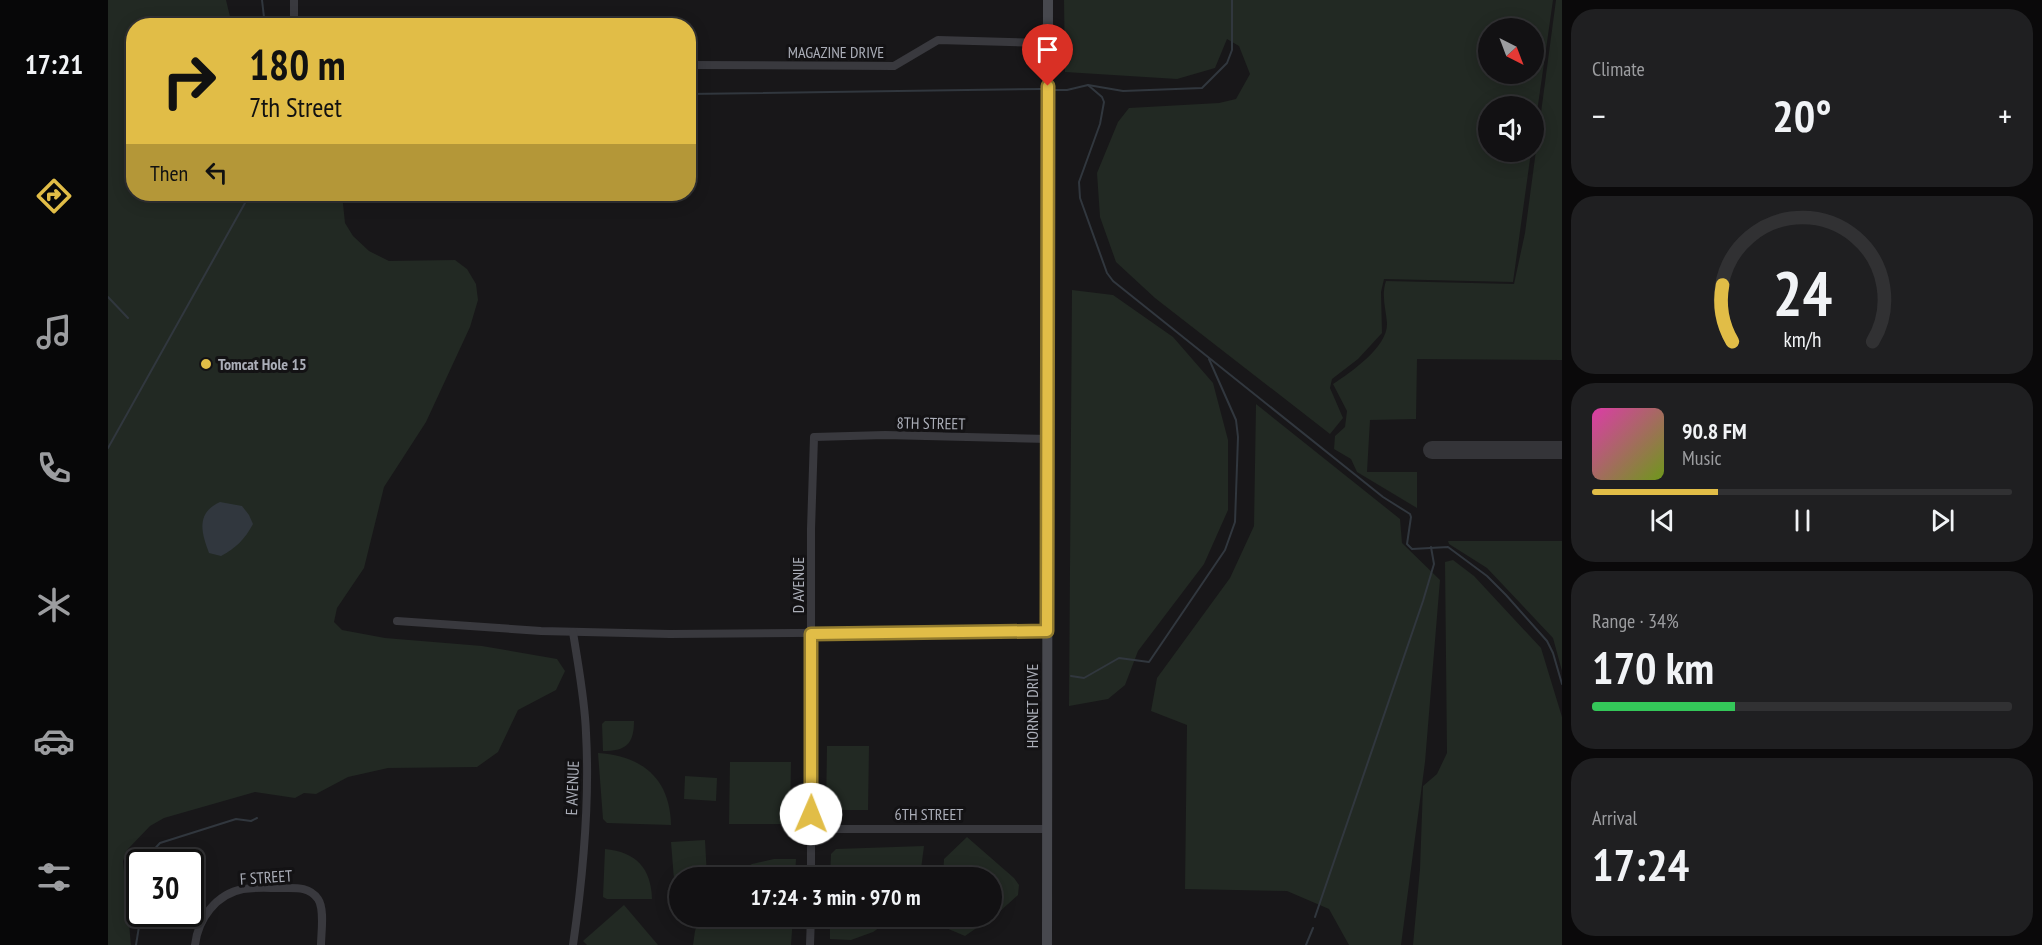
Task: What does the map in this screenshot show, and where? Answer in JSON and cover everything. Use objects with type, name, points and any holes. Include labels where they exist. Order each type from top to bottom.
[{"type":"main road","name":"HORNET DRIVE","points":[[1047,945],[1048,0]]},
{"type":"street","points":[[294,0],[294,18]]},
{"type":"street","name":"MAGAZINE DRIVE","points":[[696,65],[894,66],[938,40],[1048,43]]},
{"type":"street","name":"8TH STREET","points":[[814,437],[885,435],[1048,439]]},
{"type":"street","name":"D AVENUE","points":[[811,867],[814,437]]},
{"type":"street","points":[[397,621],[573,632],[670,634],[1047,631]]},
{"type":"street","name":"E AVENUE","points":[[573,632],[586,732],[580,888],[573,945]]},
{"type":"street","name":"6TH STREET","points":[[811,829],[1047,829]]},
{"type":"street","name":"F STREET","points":[[195,945],[199,929],[208,910],[216,902],[233,892],[254,888],[301,888],[313,894],[321,904],[321,945]]},
{"type":"street","points":[[810,945],[811,927]]},
{"type":"shaded area","points":[[108,0],[226,0],[230,18],[126,18],[126,201],[343,201],[345,223],[353,236],[369,251],[389,261],[455,260],[467,269],[476,284],[478,300],[470,327],[426,422],[384,487],[364,568],[337,608],[334,622],[342,630],[385,638],[482,646],[557,659],[565,671],[556,690],[518,710],[498,752],[477,767],[388,768],[348,777],[316,794],[304,793],[295,798],[255,792],[164,818],[150,826],[126,849],[123,861],[126,927],[129,927],[131,945],[108,945]]},
{"type":"shaded area","points":[[1064,0],[1553,0],[1544,63],[1544,18],[1478,18],[1478,84],[1541,84],[1539,96],[1478,96],[1478,162],[1530,162],[1513,282],[1384,279],[1381,292],[1382,333],[1358,359],[1332,379],[1330,388],[1343,418],[1330,434],[1155,298],[1116,262],[1100,217],[1097,173],[1118,122],[1129,108],[1219,103],[1236,99],[1250,74],[1239,46],[1227,39],[1215,68],[1177,79],[1065,72]]},
{"type":"shaded area","points":[[1556,0],[1562,0],[1562,360],[1417,359],[1416,419],[1370,420],[1367,472],[1417,472],[1417,508],[1357,472],[1351,459],[1334,449],[1335,436],[1345,427],[1347,411],[1333,384],[1367,358],[1382,341],[1387,323],[1384,297],[1386,281],[1514,284],[1525,233],[1534,162],[1544,162],[1543,96]]},
{"type":"shaded area","points":[[1072,290],[1113,295],[1173,337],[1213,383],[1228,440],[1228,510],[1204,564],[1138,651],[1125,685],[1108,699],[1069,706]]},
{"type":"shaded area","points":[[1256,404],[1400,519],[1402,543],[1440,580],[1425,762],[1401,945],[1349,945],[1329,909],[1287,891],[1185,889],[1187,725],[1151,711],[1157,678],[1230,578],[1254,526]]},
{"type":"shaded area","points":[[220,502],[242,506],[253,524],[240,543],[221,556],[209,553],[202,524],[207,512]]},
{"type":"shaded area","points":[[1448,541],[1562,541],[1562,671],[1553,638],[1487,568],[1449,544]]},
{"type":"shaded area","points":[[1453,560],[1474,576],[1541,648],[1562,717],[1562,945],[1413,945],[1420,869],[1423,786],[1437,774],[1447,753],[1445,562]]},
{"type":"shaded area","points":[[605,721],[634,721],[632,736],[627,745],[617,750],[603,751],[602,724]]},
{"type":"shaded area","points":[[827,746],[869,746],[868,810],[826,810]]},
{"type":"shaded area","points":[[598,753],[628,759],[651,773],[666,795],[671,825],[607,823],[603,819]]},
{"type":"shaded area","points":[[730,762],[791,762],[790,818],[785,824],[729,824]]},
{"type":"shaded area","points":[[685,776],[717,778],[716,801],[684,799]]},
{"type":"shaded area","points":[[967,837],[1001,867],[944,867],[944,859]]},
{"type":"shaded area","points":[[705,840],[706,867],[673,867],[671,842]]},
{"type":"shaded area","points":[[924,846],[921,867],[830,867],[831,854],[836,849]]},
{"type":"shaded area","points":[[605,849],[625,854],[640,864],[649,879],[652,899],[607,899],[603,897]]},
{"type":"shaded area","points":[[774,859],[796,859],[796,867],[746,867]]},
{"type":"shaded area","points":[[1002,868],[1019,885],[1018,895],[1002,909]]},
{"type":"shaded area","points":[[624,905],[658,945],[587,945],[583,941]]},
{"type":"shaded area","points":[[696,927],[792,927],[791,945],[693,945]]},
{"type":"shaded area","points":[[830,927],[880,927],[851,940],[830,939]]},
{"type":"shaded area","points":[[944,927],[978,927],[965,936]]},
{"type":"waterway","points":[[262,0],[264,18]]},
{"type":"waterway","points":[[1054,90],[1067,90],[1088,85],[1123,91],[1202,88],[1227,63],[1232,50],[1232,0]]},
{"type":"waterway","points":[[1088,85],[1102,97],[1104,102],[1100,124],[1079,182],[1080,198],[1107,273],[1113,281],[1383,497],[1410,514],[1407,544],[1412,549],[1448,547],[1487,576],[1547,641],[1562,684]]},
{"type":"waterway","points":[[696,94],[1042,89]]},
{"type":"waterway","points":[[108,448],[246,201]]},
{"type":"waterway","points":[[108,297],[128,318]]},
{"type":"waterway","points":[[1071,676],[1084,678],[1119,658],[1149,662],[1225,550],[1235,522],[1238,437],[1236,420],[1209,359]]},
{"type":"waterway","points":[[1315,917],[1423,601],[1434,564],[1431,547]]},
{"type":"waterway","points":[[155,849],[160,843],[236,819],[251,821],[257,818]]},
{"type":"waterway","points":[[136,945],[139,927]]},
{"type":"waterway","points":[[1306,945],[1313,928]]},
{"type":"taxiway","points":[[1432,450],[1562,450]]},
{"type":"place","name":"Tomcat Hole 15","points":[[206,364]]},
{"type":"route","points":[[811,814],[811,634],[1047,631],[1048,86]]}]
